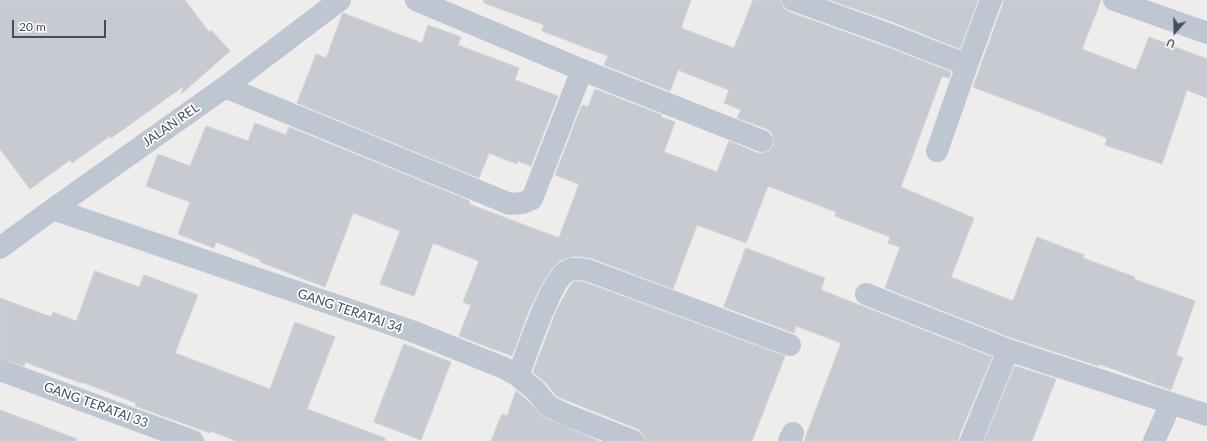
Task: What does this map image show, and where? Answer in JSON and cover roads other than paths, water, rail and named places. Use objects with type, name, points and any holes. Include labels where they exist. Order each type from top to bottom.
[{"type":"street","name":"JALAN REL","points":[[0,248],[225,86],[340,0]]},
{"type":"street","points":[[416,0],[582,70],[762,142]]},
{"type":"street","points":[[793,0],[888,34],[967,65]]},
{"type":"street","points":[[937,151],[991,0]]},
{"type":"street","points":[[1114,0],[1207,34]]},
{"type":"street","points":[[225,86],[510,204],[522,203],[532,199],[582,70]]},
{"type":"street","name":"GANG TERATAI 34","points":[[53,209],[417,334],[504,368],[518,376],[536,391],[548,406],[632,441]]},
{"type":"street","points":[[518,376],[552,290],[564,272],[572,269],[587,270],[790,345]]},
{"type":"street","points":[[866,294],[1008,350],[1207,414]]},
{"type":"street","points":[[971,441],[1008,350]]},
{"type":"street","name":"GANG TERATAI 33","points":[[0,370],[193,441]]},
{"type":"street","points":[[1154,441],[1171,403]]}]
